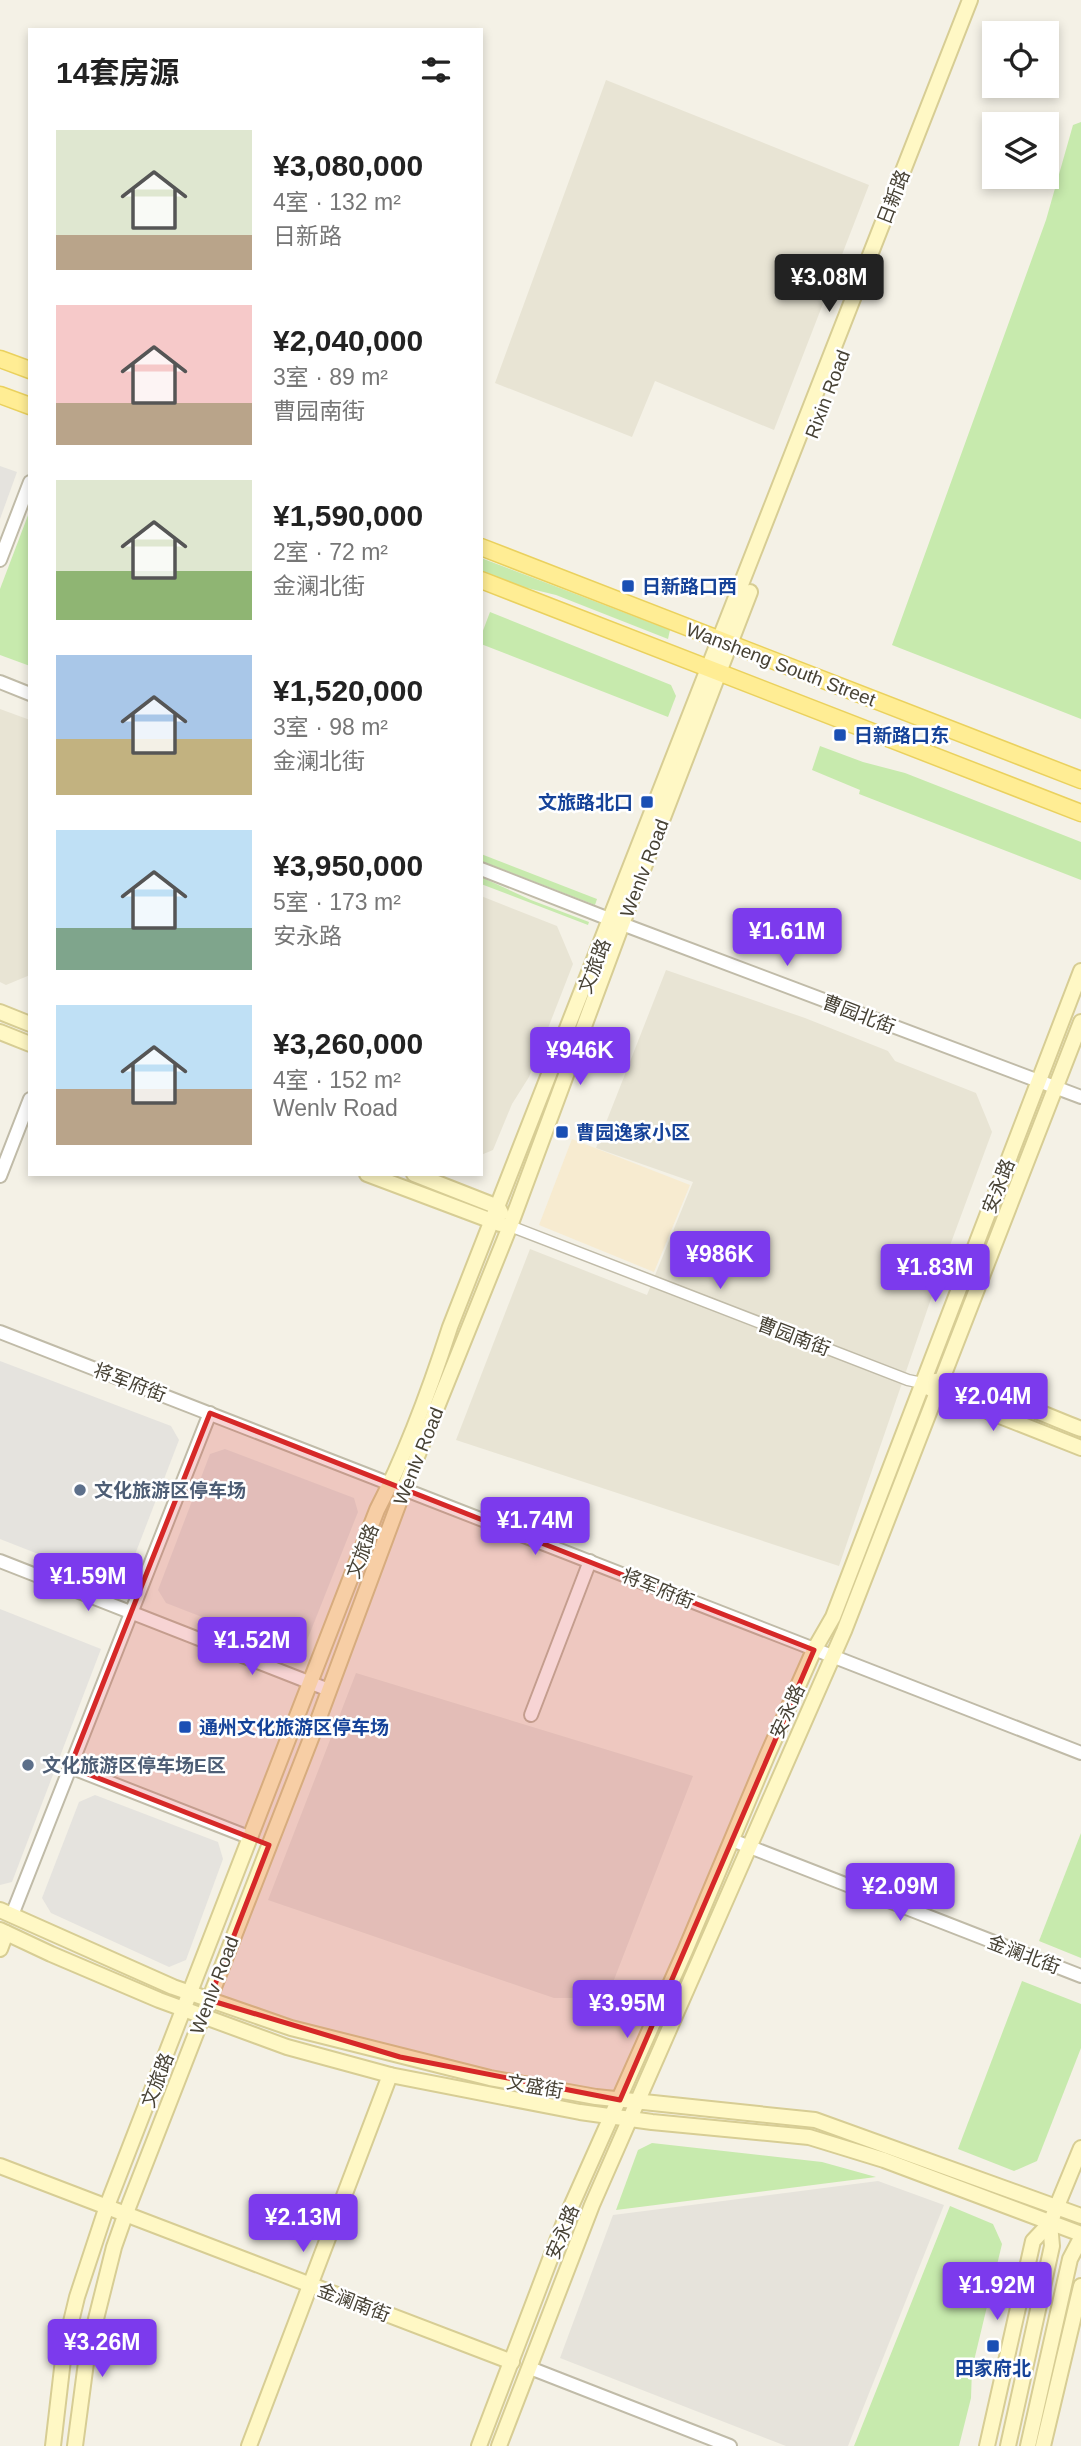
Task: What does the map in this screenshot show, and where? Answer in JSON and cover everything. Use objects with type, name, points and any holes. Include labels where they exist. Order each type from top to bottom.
[{"type":"main road","name":"日新路","points":[[726,642],[970,0]]},
{"type":"main road","name":"Rixin Road","points":[[715,670],[980,0]]},
{"type":"main road","points":[[0,359],[28,369]]},
{"type":"main road","points":[[0,395],[28,406]]},
{"type":"main road","name":"Wansheng South Street","points":[[483,548],[1081,780]]},
{"type":"main road","name":"Wansheng South Street","points":[[483,581],[1081,813]]},
{"type":"main road","name":"Wenlv Road","points":[[75,2446],[95,2322],[114,2247],[126,2213],[329,1690],[397,1486],[510,1226],[617,922],[715,670]]},
{"type":"main road","name":"文旅路","points":[[52,2446],[64,2351],[77,2297],[107,2206],[377,1510],[397,1486],[498,1207],[617,922]]},
{"type":"main road","name":"安永路","points":[[479,2446],[565,2220],[620,2100],[814,1650],[834,1617],[1081,971]]},
{"type":"main road","points":[[0,1012],[28,1023]]},
{"type":"main road","name":"安永路","points":[[499,2446],[592,2205],[844,1631],[1081,1022]]},
{"type":"main road","points":[[0,1032],[28,1043]]},
{"type":"main road","name":"曹园南街","points":[[372,1176],[492,1223],[510,1226]]},
{"type":"main road","points":[[419,1176],[498,1207],[510,1226]]},
{"type":"main road","name":"曹园南街","points":[[922,1383],[968,1386],[1081,1429]]},
{"type":"main road","name":"曹园南街","points":[[939,1386],[1081,1448]]},
{"type":"main road","name":"文盛街","points":[[6,1912],[173,1987],[290,2028],[489,2078],[620,2100],[816,2120],[1081,2216]]},
{"type":"main road","points":[[0,1949],[3,1931]]},
{"type":"main road","name":"文盛街","points":[[3,1931],[115,1982],[287,2047],[390,2075],[612,2117],[809,2137],[884,2160],[1081,2236]]},
{"type":"main road","points":[[249,2446],[390,2075]]},
{"type":"main road","points":[[987,2446],[1033,2241],[1050,2223],[1081,2148]]},
{"type":"main road","name":"金澜南街","points":[[0,2166],[512,2362]]},
{"type":"main road","points":[[1008,2446],[1052,2246],[1050,2223]]},
{"type":"main road","points":[[1028,2446],[1070,2259],[1081,2236]]},
{"type":"main road","points":[[1043,2446],[1081,2286]]},
{"type":"street","points":[[0,559],[28,487]]},
{"type":"street","points":[[0,682],[28,693]]},
{"type":"street","name":"曹园北街","points":[[483,870],[1081,1097]]},
{"type":"street","points":[[0,1176],[28,1104]]},
{"type":"street","name":"曹园南街","points":[[510,1226],[908,1380],[922,1383]]},
{"type":"street","name":"将军府街","points":[[0,1332],[1081,1753]]},
{"type":"street","points":[[6,1912],[70,1767],[210,1413]]},
{"type":"street","points":[[531,1715],[590,1561]]},
{"type":"street","points":[[0,1562],[329,1690]]},
{"type":"street","points":[[70,1767],[251,1838]]},
{"type":"street","name":"金澜北街","points":[[732,1840],[1081,1976]]},
{"type":"street","points":[[530,2368],[730,2446]]},
{"type":"highlighted area","points":[[210,1413],[814,1650],[620,2100],[400,2057],[209,2000],[269,1845],[70,1767]]},
{"type":"shaded area","points":[[606,80],[869,185],[774,430],[655,381],[632,437],[495,383]]},
{"type":"shaded area","points":[[0,466],[17,472],[0,519]]},
{"type":"shaded area","points":[[0,709],[28,719],[28,976],[6,985],[0,982]]},
{"type":"shaded area","points":[[483,897],[557,926],[573,964],[529,1077],[512,1104],[493,1150],[483,1154]]},
{"type":"shaded area","points":[[666,970],[805,1018],[888,1051],[895,1061],[976,1093],[992,1132],[942,1267],[839,1566],[456,1440],[530,1249],[647,1295],[693,1182],[596,1148]]},
{"type":"shaded area","points":[[572,1139],[690,1185],[654,1272],[539,1225]]},
{"type":"shaded area","name":"文化旅游区停车场","points":[[0,1361],[171,1426],[179,1440],[126,1578],[112,1583],[0,1539]]},
{"type":"shaded area","name":"文化旅游区停车场","points":[[225,1449],[354,1498],[358,1512],[304,1648],[292,1652],[166,1603],[158,1590],[210,1454]]},
{"type":"shaded area","name":"文化旅游区停车场E区","points":[[0,1609],[101,1649],[12,1882],[0,1885]]},
{"type":"shaded area","points":[[356,1673],[693,1776],[605,2003],[589,1998],[554,1998],[268,1900]]},
{"type":"shaded area","points":[[95,1795],[218,1842],[223,1859],[186,1960],[169,1967],[51,1913],[42,1898],[79,1802]]},
{"type":"shaded area","points":[[878,2181],[944,2205],[848,2446],[786,2446],[560,2358],[613,2215]]},
{"type":"green space","points":[[1081,122],[1081,719],[892,645],[1046,220],[1055,189],[1059,189],[1059,174],[1073,125]]},
{"type":"green space","points":[[28,515],[28,665],[0,655],[0,589]]},
{"type":"green space","points":[[483,559],[670,630],[668,639],[556,595],[523,587],[483,572]]},
{"type":"green space","points":[[490,612],[671,685],[676,696],[668,717],[483,645],[483,631]]},
{"type":"green space","points":[[820,746],[863,762],[905,773],[1081,842],[1081,880],[859,794],[860,790],[812,770]]},
{"type":"green space","points":[[483,855],[597,899],[595,905],[483,862]]},
{"type":"green space","points":[[483,878],[589,922],[588,925],[483,885]]},
{"type":"green space","points":[[1081,1833],[1081,1958],[1039,1941]]},
{"type":"green space","points":[[1022,1981],[1081,2004],[1081,2048],[1037,2161],[1014,2171],[958,2149]]},
{"type":"green space","points":[[652,2143],[822,2162],[876,2177],[616,2210],[638,2150]]},
{"type":"green space","points":[[950,2206],[993,2224],[1002,2244],[972,2369],[971,2398],[959,2446],[854,2446]]},
{"type":"place","name":"日新路口西","points":[[628,586]]},
{"type":"place","name":"日新路口东","points":[[840,735]]},
{"type":"place","name":"文旅路北口","points":[[647,802]]},
{"type":"place","name":"曹园逸家小区","points":[[562,1132]]},
{"type":"place","name":"文化旅游区停车场","points":[[80,1490]]},
{"type":"place","name":"通州文化旅游区停车场","points":[[185,1727]]},
{"type":"place","name":"文化旅游区停车场E区","points":[[28,1765]]},
{"type":"place","name":"田家府北","points":[[993,2346]]}]
